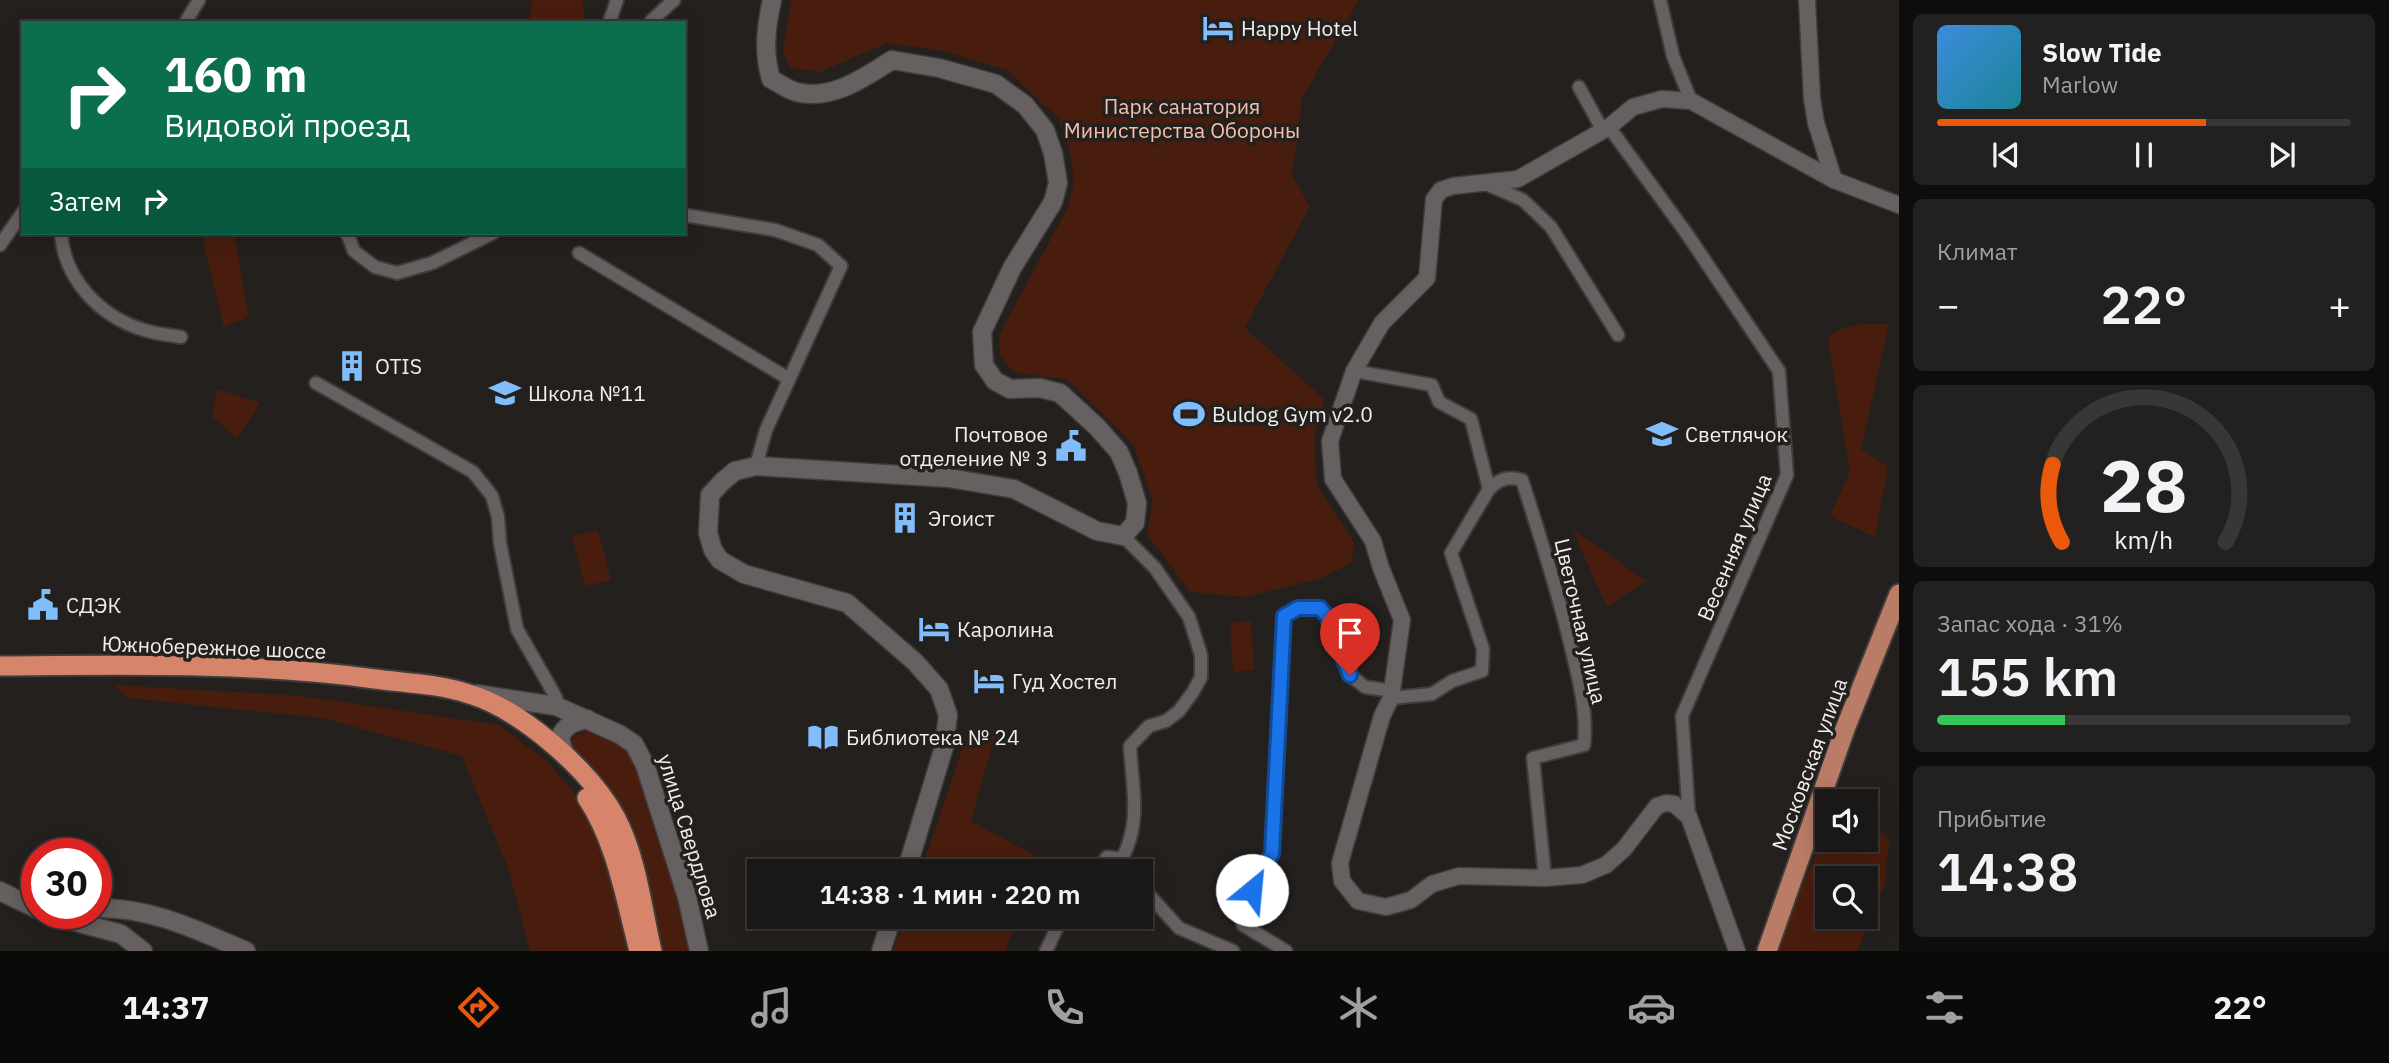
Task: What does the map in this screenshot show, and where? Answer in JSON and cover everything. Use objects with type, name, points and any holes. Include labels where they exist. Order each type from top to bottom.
[{"type":"highway","name":"Южнобережное шоссе","points":[[0,666],[247,666],[318,671],[469,694],[483,699],[565,754],[597,790],[616,818],[627,846],[652,951]]},
{"type":"highway","name":"Южнобережное шоссе","points":[[0,675],[197,673],[314,678],[428,695],[476,709],[524,728],[582,790],[598,815],[616,861],[639,951]]},
{"type":"main road","points":[[772,0],[767,22],[766,64],[771,79],[796,92],[847,88],[892,60],[939,68],[996,84],[1025,105],[1045,130],[1053,153],[1058,183],[1053,202],[1013,268],[982,332],[984,365],[995,381],[1010,389],[1040,388],[1060,393],[1097,427],[1119,452],[1129,473],[1137,503],[1135,523],[1122,536],[1097,531],[1014,489],[949,478],[756,466],[735,471],[710,495],[708,533],[713,550],[720,560],[744,574],[847,603],[922,668],[939,689],[948,715],[944,747],[910,859]]},
{"type":"main road","name":"Московская улица","points":[[1767,951],[1848,720],[1899,594]]},
{"type":"main road","name":"улица Свердлова","points":[[469,694],[556,706],[620,734],[638,749],[687,897],[699,951]]},
{"type":"main road","points":[[524,728],[556,706]]},
{"type":"main road","points":[[565,754],[560,738],[565,728],[587,719]]},
{"type":"main road","points":[[0,891],[21,901]]},
{"type":"main road","points":[[112,909],[171,919],[246,951]]},
{"type":"main road","points":[[104,929],[121,934],[143,951]]},
{"type":"main road","points":[[881,951],[888,929]]},
{"type":"street","points":[[186,21],[199,0]]},
{"type":"street","points":[[610,21],[617,0]]},
{"type":"street","points":[[652,21],[674,0]]},
{"type":"street","points":[[1660,0],[1673,56],[1691,102]]},
{"type":"street","points":[[1807,0],[1815,123],[1834,180]]},
{"type":"street","name":"Весенняя улица","points":[[1579,87],[1606,129],[1688,234],[1779,371],[1787,475],[1682,716],[1689,817]]},
{"type":"street","points":[[1737,951],[1689,817],[1674,804],[1657,806],[1624,849],[1606,865],[1582,875],[1545,878],[1459,876],[1432,884],[1411,900],[1386,907],[1358,901],[1342,881],[1340,863],[1382,716],[1392,694],[1402,620],[1373,541],[1333,479],[1330,441],[1354,371],[1382,323],[1427,278],[1434,199],[1441,190],[1453,186],[1518,179],[1528,175],[1606,129],[1633,107],[1662,99],[1691,102],[1834,180],[1899,205]]},
{"type":"street","points":[[1484,183],[1523,200],[1550,227],[1618,335]]},
{"type":"street","points":[[0,245],[21,215]]},
{"type":"street","points":[[686,215],[775,230],[818,245],[841,266],[766,430],[756,466]]},
{"type":"street","points":[[61,235],[68,268],[91,298],[105,311],[144,330],[181,337]]},
{"type":"street","points":[[348,235],[354,251],[375,267],[397,273],[432,263],[489,235]]},
{"type":"street","points":[[579,253],[789,379]]},
{"type":"street","points":[[1286,951],[1243,925],[1241,909],[1272,853],[1284,616],[1298,608],[1320,608],[1327,616],[1350,675],[1365,687],[1392,694],[1432,694],[1452,681],[1482,671],[1483,649],[1451,553],[1489,489],[1471,419],[1439,402],[1432,385],[1354,371]]},
{"type":"street","points":[[316,383],[473,472],[492,496],[498,516],[500,543],[517,629],[556,698],[556,706]]},
{"type":"street","name":"Цветочная улица","points":[[1489,489],[1499,480],[1511,477],[1522,480],[1541,533],[1565,622],[1576,667],[1586,731],[1584,745],[1534,758],[1545,878]]},
{"type":"street","points":[[1106,859],[1122,859],[1132,840],[1135,794],[1130,746],[1149,726],[1166,721],[1179,711],[1201,677],[1200,655],[1189,617],[1155,568],[1122,536]]},
{"type":"street","points":[[1153,899],[1179,928],[1233,951]]},
{"type":"street","points":[[1046,951],[1056,929]]},
{"type":"green space","points":[[532,0],[583,0],[584,21],[529,21]]},
{"type":"green space","name":"Парк санатория Министерства Обороны","points":[[791,0],[1359,0],[1302,98],[1292,176],[1310,206],[1245,328],[1324,399],[1314,438],[1317,486],[1355,544],[1351,563],[1321,578],[1245,597],[1190,592],[1147,534],[1153,501],[1134,445],[1068,380],[1014,372],[1000,356],[999,335],[1068,207],[1074,182],[1070,151],[1059,119],[1007,70],[943,51],[887,43],[820,72],[791,68],[783,53]]},
{"type":"green space","points":[[201,235],[234,235],[249,317],[224,327]]},
{"type":"green space","points":[[1862,324],[1889,324],[1861,449],[1888,467],[1875,537],[1830,516],[1850,471],[1828,340],[1838,330]]},
{"type":"green space","points":[[217,389],[260,403],[237,439],[212,416]]},
{"type":"green space","points":[[1572,529],[1646,581],[1607,607]]},
{"type":"green space","points":[[598,530],[611,580],[585,586],[572,536]]},
{"type":"green space","points":[[1251,621],[1254,670],[1233,672],[1230,623]]},
{"type":"green space","points":[[113,685],[301,696],[499,725],[549,763],[588,809],[615,874],[633,951],[530,951],[509,871],[462,756],[322,718],[129,698]]},
{"type":"green space","points":[[970,727],[996,731],[971,821],[1039,859],[925,859]]},
{"type":"green space","points":[[586,731],[600,733],[632,751],[696,951],[663,951],[632,824],[621,804],[570,744],[574,736]]},
{"type":"green space","points":[[1878,830],[1890,840],[1885,884],[1878,901],[1878,866],[1815,866],[1815,929],[1866,929],[1857,951],[1779,951],[1817,852],[1878,852]]},
{"type":"green space","points":[[901,929],[1013,929],[1005,951],[893,951]]},
{"type":"place","name":"Happy Hotel","points":[[1218,28]]},
{"type":"place","name":"OTIS","points":[[352,366]]},
{"type":"place","name":"Школа №11","points":[[505,393]]},
{"type":"place","name":"Buldog Gym v2.0","points":[[1189,414]]},
{"type":"place","name":"Светлячок","points":[[1662,434]]},
{"type":"place","name":"Почтовое отделение № 3","points":[[1071,446]]},
{"type":"place","name":"Эгоист","points":[[905,518]]},
{"type":"place","name":"СДЭК","points":[[43,605]]},
{"type":"place","name":"Каролина","points":[[934,629]]},
{"type":"place","name":"Гуд Хостел","points":[[989,681]]},
{"type":"place","name":"Библиотека № 24","points":[[823,737]]},
{"type":"route","points":[[1252,890],[1272,853],[1284,616],[1298,608],[1320,608],[1327,616],[1350,675]]}]
